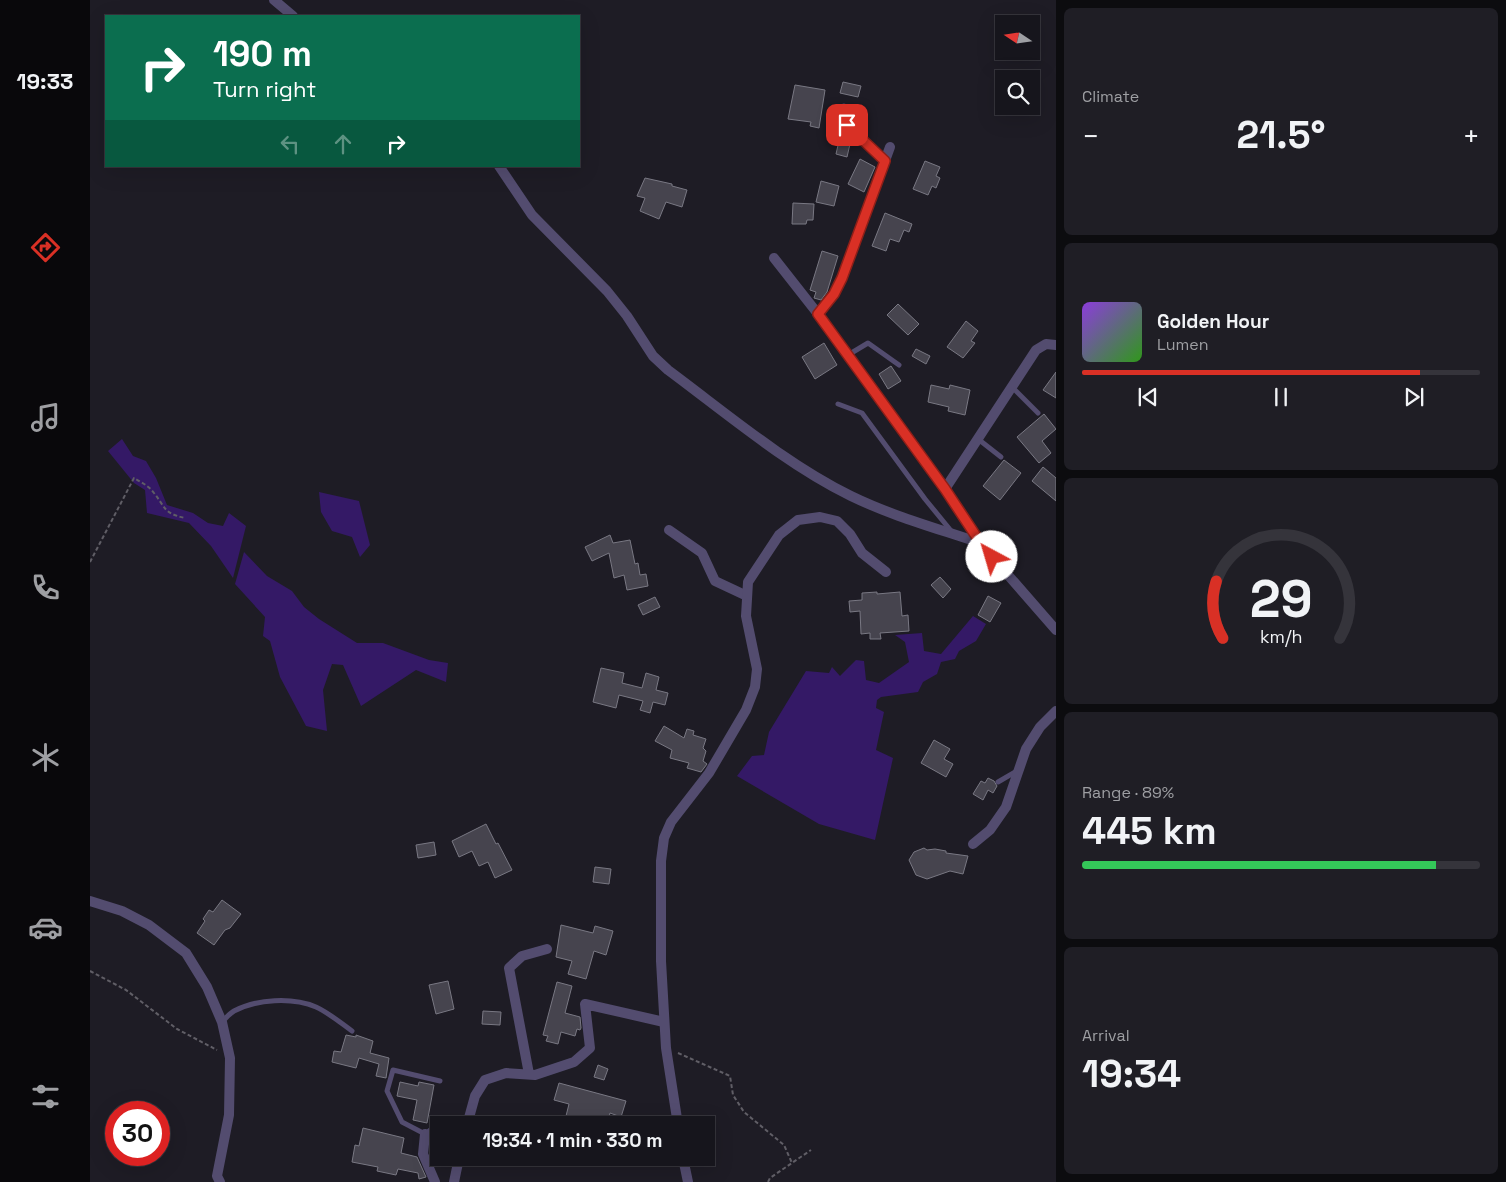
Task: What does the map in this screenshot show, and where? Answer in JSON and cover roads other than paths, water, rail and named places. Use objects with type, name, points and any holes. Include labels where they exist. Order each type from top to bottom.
[{"type":"street","points":[[274,0],[291,15]]},
{"type":"street","points":[[818,314],[834,294],[842,278],[890,147]]},
{"type":"street","points":[[500,167],[532,215],[607,291],[627,316],[653,356],[668,370],[769,444],[850,495],[896,515],[980,542]]},
{"type":"street","points":[[774,258],[848,355],[945,489],[980,542],[1056,630]]},
{"type":"street","points":[[945,489],[1036,350],[1046,344],[1056,345]]},
{"type":"street","points":[[677,1116],[666,1048],[661,961],[661,861],[664,838],[671,822],[709,773],[746,710],[754,687],[757,668],[746,616],[748,582],[779,535],[798,520],[820,516],[838,521],[850,534],[862,553],[886,572]]},
{"type":"street","points":[[669,530],[702,553],[715,581],[747,596]]},
{"type":"street","points":[[973,844],[990,830],[1006,807],[1026,750],[1040,727],[1056,711]]},
{"type":"street","points":[[90,901],[122,911],[149,925],[186,953],[207,987],[222,1022],[230,1058],[229,1115],[217,1176],[220,1182]]},
{"type":"street","points":[[529,1074],[509,968],[522,956],[547,949]]},
{"type":"street","points":[[468,1116],[475,1096],[485,1080],[506,1073],[535,1075],[574,1062],[590,1048],[585,1004],[664,1022]]},
{"type":"street","points":[[425,1134],[423,1154],[435,1182]]},
{"type":"street","points":[[454,1182],[457,1166]]},
{"type":"street","points":[[685,1166],[688,1182]]},
{"type":"lane","points":[[844,106],[847,125],[885,161]]},
{"type":"lane","points":[[848,355],[868,343],[898,365]]},
{"type":"lane","points":[[1012,386],[1038,413]]},
{"type":"lane","points":[[838,404],[862,413],[954,534]]},
{"type":"lane","points":[[978,438],[1001,457]]},
{"type":"lane","points":[[998,782],[1019,770]]},
{"type":"lane","points":[[222,1022],[232,1012],[258,1002],[289,1001],[317,1008],[352,1031]]},
{"type":"lane","points":[[430,1130],[425,1134],[402,1122],[387,1091],[392,1070],[440,1081]]}]
